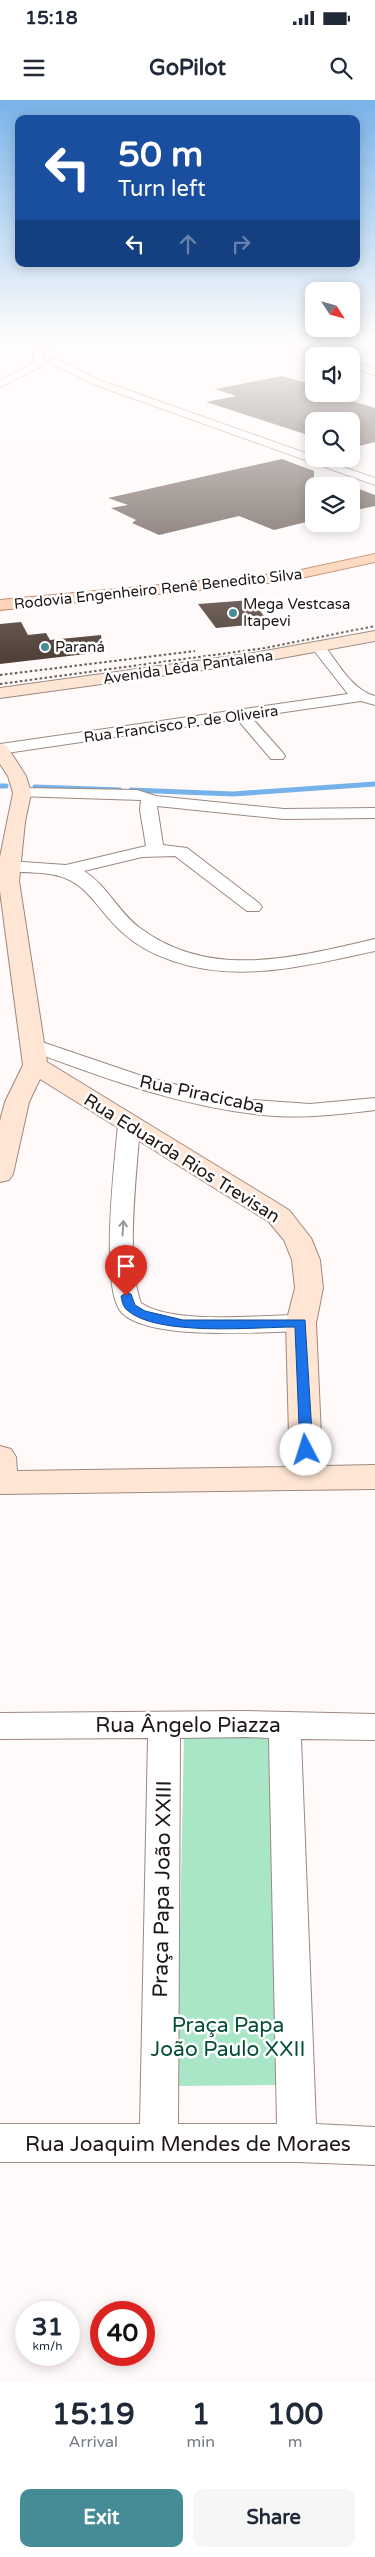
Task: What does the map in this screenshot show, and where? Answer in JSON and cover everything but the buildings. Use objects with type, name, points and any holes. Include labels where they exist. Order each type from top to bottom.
[{"type":"main road","name":"Rodovia Engenheiro Renê Benedito Silva","points":[[0,605],[287,577],[375,558]]},
{"type":"main road","name":"Rodovia Engenheiro Renê Benedito Silva","points":[[0,610],[180,594],[302,579],[375,564]]},
{"type":"street","points":[[268,443],[375,482]]},
{"type":"street","name":"Avenida Lêda Pantalena","points":[[0,693],[318,648],[375,636]]},
{"type":"street","points":[[318,648],[352,690],[368,699]]},
{"type":"street","name":"Rua Francisco P. de Oliveira","points":[[0,749],[368,699]]},
{"type":"street","points":[[241,715],[277,756]]},
{"type":"street","points":[[0,749],[17,776],[22,793],[4,867],[34,1055],[17,1102],[0,1174]]},
{"type":"street","points":[[22,793],[137,794],[149,797],[150,800],[284,814],[375,814]]},
{"type":"street","points":[[150,800],[148,810],[155,850]]},
{"type":"street","points":[[4,867],[69,870],[168,848],[181,852],[253,907]]},
{"type":"street","points":[[69,870],[90,884],[132,931],[159,948],[198,962],[231,967],[274,966],[375,945]]},
{"type":"street","name":"Rua Piracicaba","points":[[34,1055],[236,1105],[311,1110],[375,1104]]},
{"type":"street","name":"Rua Eduarda Rios Trevisan","points":[[34,1055],[129,1125],[279,1216],[297,1238],[306,1260],[309,1288],[301,1323],[305,1436],[310,1477]]},
{"type":"street","points":[[129,1125],[122,1238],[123,1286],[130,1307],[141,1314],[183,1324],[301,1323]]},
{"type":"street","points":[[1,1474],[375,1478]]},
{"type":"street","name":"Praça Papa João XXIII","points":[[159,2144],[164,1725]]},
{"type":"street","points":[[285,1725],[297,2143]]},
{"type":"street","name":"Rua Ângelo Piazza","points":[[0,1726],[285,1725],[375,1728]]},
{"type":"street","name":"Rua Joaquim Mendes de Moraes","points":[[0,2143],[297,2143],[375,2146]]},
{"type":"green space","name":"Praça Papa João Paulo XXII","points":[[184,1733],[272,1734],[277,2085],[177,2086]]},
{"type":"waterway","points":[[131,790],[233,794],[375,784]]},
{"type":"waterway","points":[[0,786],[6,786]]},
{"type":"waterway","points":[[35,787],[120,790]]},
{"type":"railway","points":[[0,684],[265,648],[375,626]]},
{"type":"railway","points":[[0,675],[195,651]]},
{"type":"place","name":"Mega Vestcasa Itapevi","points":[[233,613]]},
{"type":"place","name":"Paraná","points":[[45,647]]},
{"type":"route","points":[[126,1296],[130,1307],[141,1314],[162,1321],[183,1324],[301,1323],[306,1450]]}]
